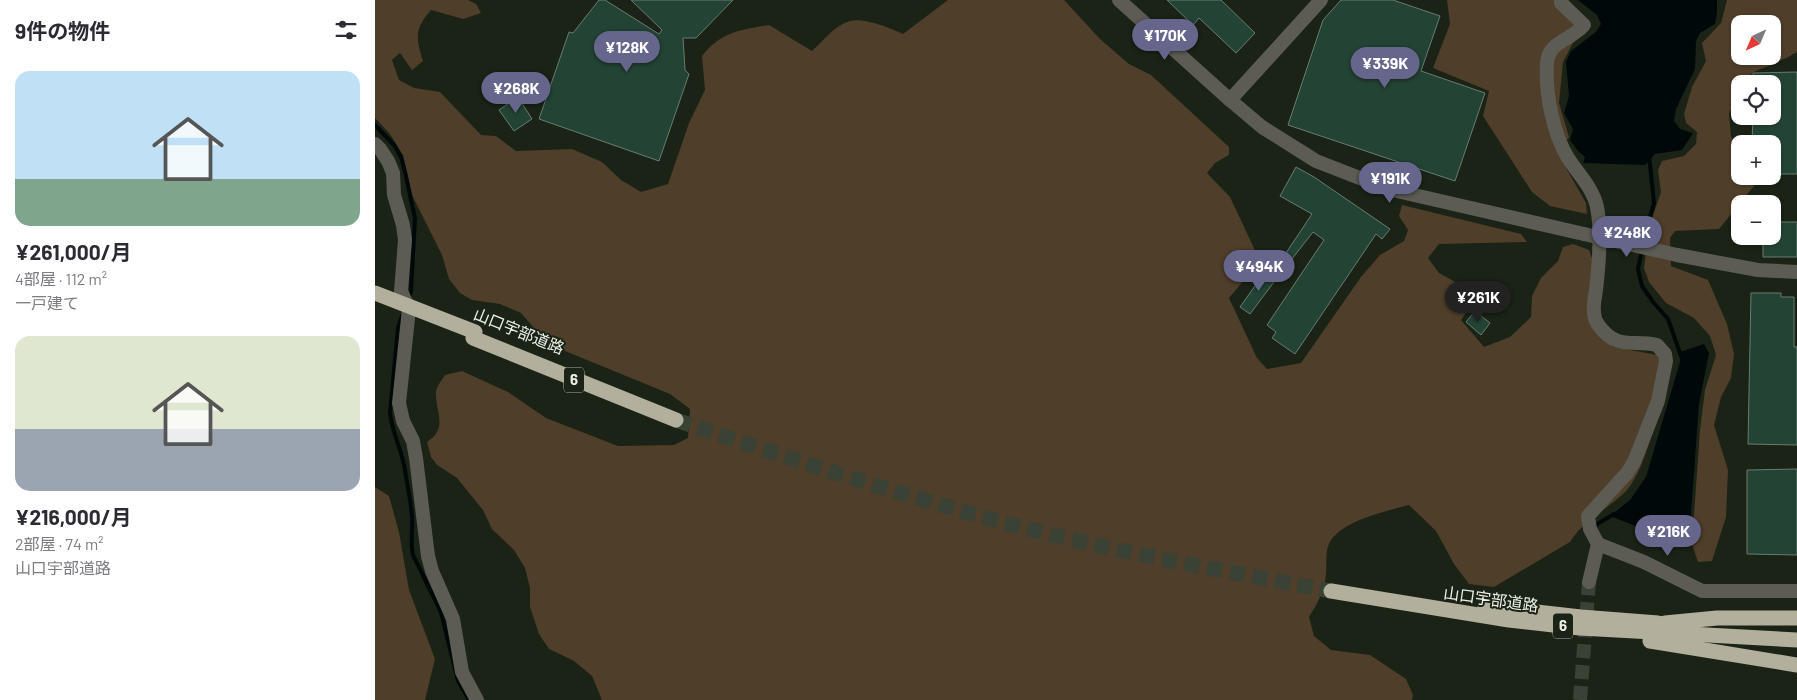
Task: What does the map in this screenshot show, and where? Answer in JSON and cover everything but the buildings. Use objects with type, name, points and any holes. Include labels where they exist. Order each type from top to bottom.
[{"type":"highway","name":"山口宇部道路","points":[[375,293],[677,417]]},
{"type":"highway","name":"山口宇部道路","points":[[375,300],[474,335]]},
{"type":"highway","name":"山口宇部道路","points":[[1797,633],[1519,611],[1332,587],[1482,616],[1580,628],[1797,640]]},
{"type":"highway","points":[[1665,623],[1717,618],[1797,618]]},
{"type":"highway","points":[[1580,628],[1629,638],[1797,665]]},
{"type":"street","points":[[1119,0],[1230,100],[1263,127],[1316,161],[1348,175],[1387,189],[1677,255],[1758,270],[1797,272]]},
{"type":"street","points":[[1561,0],[1561,3],[1584,25],[1580,30],[1548,52],[1548,87],[1557,138],[1566,156],[1593,195],[1597,206],[1599,249],[1594,315],[1600,327],[1612,340],[1657,345],[1665,354],[1666,361],[1658,401],[1634,462],[1627,473],[1588,516],[1590,529],[1598,544],[1644,562],[1702,591],[1797,590]]},
{"type":"street","points":[[1230,100],[1314,2]]},
{"type":"street","points":[[375,144],[388,161],[393,173],[394,196],[403,225],[405,240],[401,291],[409,309],[399,403],[403,422],[413,441],[431,571],[453,619],[463,672],[477,700]]},
{"type":"street","points":[[1589,582],[1598,544]]},
{"type":"shaded area","points":[[375,0],[468,0],[476,4],[481,13],[463,19],[431,10],[419,28],[418,34],[423,61],[412,70],[400,53],[392,60],[399,80],[414,88],[440,92],[481,135],[496,136],[516,151],[572,149],[602,162],[621,180],[641,192],[668,184],[689,123],[705,90],[702,56],[716,42],[732,33],[769,25],[812,51],[834,30],[850,21],[862,20],[903,34],[948,0],[1064,0],[1100,39],[1129,64],[1151,75],[1229,147],[1229,155],[1215,163],[1207,173],[1230,197],[1260,261],[1229,298],[1257,358],[1267,369],[1301,363],[1361,277],[1380,255],[1404,241],[1408,230],[1399,216],[1402,205],[1521,234],[1527,242],[1439,244],[1428,258],[1439,273],[1468,289],[1474,301],[1461,320],[1484,347],[1510,337],[1531,317],[1532,296],[1541,278],[1558,261],[1563,247],[1573,244],[1589,250],[1593,261],[1595,331],[1613,347],[1658,355],[1669,366],[1648,448],[1635,479],[1620,497],[1589,520],[1570,542],[1494,587],[1469,584],[1454,564],[1436,531],[1409,505],[1365,518],[1353,523],[1334,536],[1328,548],[1326,575],[1322,592],[1309,617],[1314,636],[1331,650],[1370,655],[1406,679],[1413,695],[1412,700],[602,700],[592,676],[574,661],[549,649],[539,634],[530,607],[530,588],[525,568],[514,550],[492,529],[483,510],[457,478],[437,465],[431,457],[427,442],[434,437],[439,425],[436,390],[445,375],[462,371],[508,392],[546,418],[618,446],[674,445],[688,438],[690,409],[670,394],[548,344],[521,313],[500,304],[472,300],[460,293],[449,279],[442,255],[412,195],[403,155],[390,134],[375,118]]},
{"type":"shaded area","points":[[1447,0],[1569,0],[1587,31],[1573,43],[1563,62],[1559,103],[1569,137],[1559,151],[1566,168],[1586,203],[1587,214],[1550,206],[1532,192],[1483,116],[1489,91],[1433,68],[1450,24]]},
{"type":"shaded area","points":[[1578,0],[1717,0],[1715,24],[1700,33],[1696,41],[1695,69],[1676,109],[1674,121],[1680,129],[1693,133],[1682,150],[1655,154],[1645,165],[1583,163],[1585,157],[1570,140],[1573,129],[1564,113],[1569,96],[1566,62],[1571,51],[1596,32],[1601,24],[1597,15]]},
{"type":"shaded area","points":[[1727,0],[1797,0],[1797,52],[1781,61],[1781,15],[1731,15],[1731,65],[1772,65],[1750,75],[1731,75],[1731,110],[1729,114],[1731,185],[1755,185],[1747,195],[1731,195],[1731,214],[1719,229],[1675,231],[1670,238],[1671,266],[1708,280],[1727,324],[1734,354],[1731,378],[1721,397],[1714,425],[1728,470],[1726,517],[1712,561],[1698,562],[1692,544],[1700,430],[1705,390],[1716,355],[1710,336],[1694,318],[1666,303],[1649,282],[1644,268],[1650,224],[1661,192],[1658,170],[1662,161],[1684,156],[1696,144],[1697,132],[1686,123],[1684,114],[1692,87],[1706,61],[1702,43],[1721,23]]},
{"type":"shaded area","points":[[1704,344],[1709,353],[1699,404],[1689,540],[1682,544],[1610,516],[1630,500],[1646,477],[1680,362],[1680,352]]},
{"type":"shaded area","points":[[375,487],[389,496],[399,532],[409,590],[435,659],[425,700],[375,700]]},
{"type":"waterway","points":[[375,125],[394,145],[401,157],[415,218],[411,292],[409,297]]},
{"type":"waterway","points":[[1643,243],[1654,203],[1649,155]]},
{"type":"waterway","points":[[1642,250],[1638,269],[1642,286],[1668,319],[1681,356]]},
{"type":"waterway","points":[[402,316],[398,328],[390,413],[404,463],[410,499],[412,550],[441,612],[458,681],[469,700]]},
{"type":"waterway","points":[[1594,526],[1614,514]]},
{"type":"tunnel","points":[[676,420],[865,482],[1023,528],[1154,557],[1331,591]]},
{"type":"tunnel","points":[[1580,700],[1589,582]]}]
